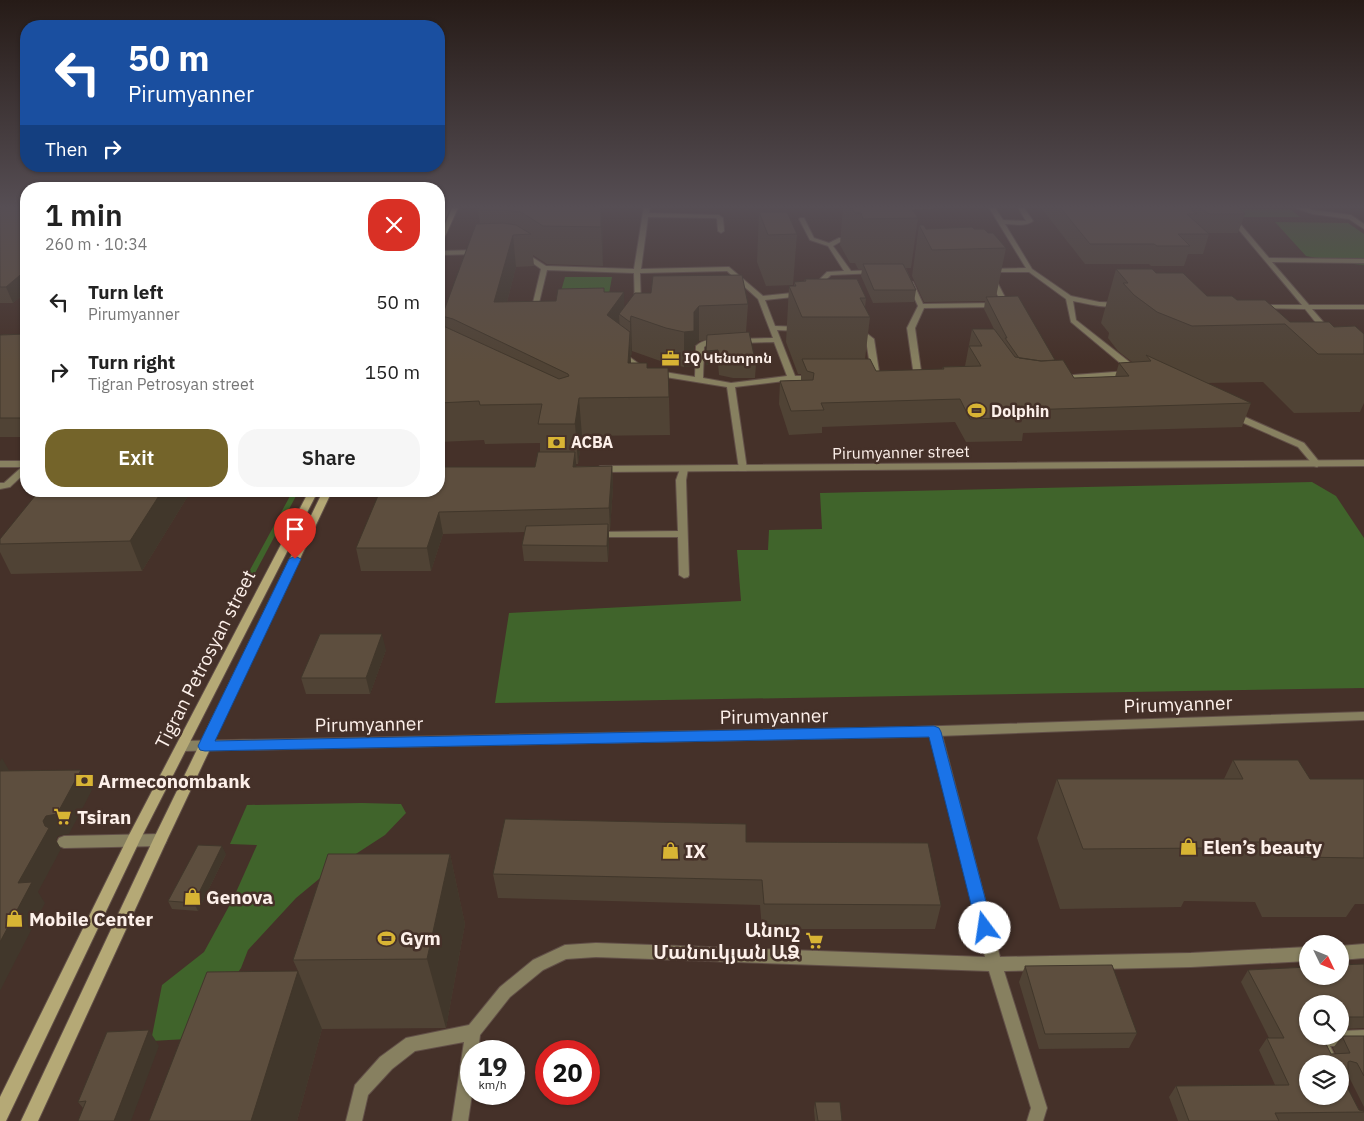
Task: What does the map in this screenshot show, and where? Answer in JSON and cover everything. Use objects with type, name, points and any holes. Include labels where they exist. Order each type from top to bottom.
[{"type":"main road","name":"Tigran Petrosyan street","points":[[0,1115],[134,839],[184,746],[311,497]]},
{"type":"main road","name":"Tigran Petrosyan street","points":[[29,1121],[160,840],[325,497]]},
{"type":"street","points":[[529,258],[544,268],[636,271],[729,269],[761,298],[792,378]]},
{"type":"street","points":[[638,258],[636,271],[639,316]]},
{"type":"street","points":[[839,258],[849,273]]},
{"type":"street","points":[[1023,258],[1030,270],[1069,298],[1128,308]]},
{"type":"street","points":[[1267,260],[1364,261]]},
{"type":"street","points":[[1267,260],[1306,308],[1332,336]]},
{"type":"street","points":[[535,307],[544,268]]},
{"type":"street","points":[[980,271],[1030,270]]},
{"type":"street","points":[[921,306],[1000,305],[1005,303],[988,271]]},
{"type":"street","points":[[761,298],[808,294],[829,273],[886,272]]},
{"type":"street","points":[[902,378],[918,378],[911,328],[921,306],[905,272]]},
{"type":"street","points":[[1069,298],[1073,322],[1136,372],[1146,376]]},
{"type":"street","points":[[1257,307],[1364,307]]},
{"type":"street","points":[[773,328],[811,329]]},
{"type":"street","points":[[849,329],[858,331],[870,339],[881,378],[867,378]]},
{"type":"street","points":[[699,380],[700,346],[704,344],[777,340]]},
{"type":"street","points":[[614,350],[644,371],[731,385],[792,378],[820,378]]},
{"type":"street","points":[[1054,379],[1136,372]]},
{"type":"street","points":[[731,385],[743,469]]},
{"type":"street","points":[[1228,413],[1301,445],[1317,464]]},
{"type":"street","name":"Pirumyanner street","points":[[586,469],[1364,463]]},
{"type":"street","points":[[0,464],[20,464]]},
{"type":"street","points":[[684,469],[681,480],[684,575]]},
{"type":"street","points":[[0,486],[7,485],[20,473]]},
{"type":"street","points":[[585,535],[683,534]]},
{"type":"street","name":"Pirumyanner","points":[[184,746],[934,732],[1364,716]]},
{"type":"street","points":[[934,732],[994,964],[1039,1108],[1035,1121]]},
{"type":"street","points":[[64,842],[134,839],[160,840]]},
{"type":"street","points":[[460,1121],[473,1032],[504,992],[538,965],[565,952],[596,950],[994,964],[1191,960],[1299,954]]},
{"type":"street","points":[[1349,952],[1364,951]]},
{"type":"street","points":[[354,1121],[361,1091],[386,1063],[412,1044],[473,1032]]},
{"type":"street","points":[[1326,1055],[1318,1039],[1364,1038]]},
{"type":"green space","points":[[1318,258],[1364,258],[1364,265]]},
{"type":"green space","points":[[565,277],[612,277],[605,316],[554,316]]},
{"type":"green space","points":[[1312,482],[1336,496],[1364,538],[1364,688],[495,703],[509,613],[741,601],[737,550],[768,550],[769,530],[822,529],[820,493]]},
{"type":"green space","points":[[289,497],[295,497],[245,592],[238,592]]},
{"type":"green space","points":[[401,804],[406,813],[385,835],[325,874],[296,898],[248,950],[241,968],[216,1004],[187,1039],[151,1041],[162,985],[204,952],[233,899],[257,845],[230,844],[247,805]]},
{"type":"building","points":[[0,258],[20,258],[20,275],[6,287],[0,287]]},
{"type":"building","points":[[463,258],[506,258],[494,302],[556,301],[558,289],[604,288],[604,292],[624,292],[607,315],[630,332],[628,363],[647,363],[647,368],[668,368],[669,397],[579,398],[575,424],[538,424],[542,404],[480,405],[479,401],[445,403],[445,327],[559,379],[569,376],[445,317],[445,308]]},
{"type":"building","points":[[863,264],[903,264],[916,290],[874,290]]},
{"type":"building","points":[[1116,269],[1152,269],[1156,273],[1183,273],[1207,296],[1232,296],[1237,300],[1265,300],[1290,322],[1329,322],[1334,327],[1355,326],[1364,334],[1364,354],[1318,354],[1285,324],[1192,326],[1157,312],[1134,295],[1123,283],[1128,283]]},
{"type":"building","points":[[742,275],[748,304],[699,306],[694,312],[694,331],[684,332],[666,328],[631,316],[630,322],[619,314],[635,293],[651,293],[653,276]]},
{"type":"building","points":[[805,279],[857,279],[866,298],[860,298],[870,317],[802,317],[789,286],[796,286],[794,282],[806,281]]},
{"type":"building","points":[[1018,296],[1055,360],[1041,361],[1019,358],[1005,338],[1007,338],[986,297]]},
{"type":"building","points":[[972,329],[994,329],[1015,357],[1041,361],[1063,360],[1074,378],[1129,376],[1119,363],[1151,361],[1146,355],[1251,403],[1023,410],[1027,417],[970,419],[960,399],[821,403],[824,410],[791,411],[780,381],[813,380],[814,373],[807,371],[802,359],[870,359],[876,371],[981,366],[969,346],[982,346]]},
{"type":"building","points":[[749,332],[756,364],[733,364],[720,361],[718,350],[706,351],[707,335]]},
{"type":"building","points":[[20,334],[20,418],[0,418],[0,335]]},
{"type":"building","points":[[538,452],[575,452],[573,467],[612,466],[609,508],[439,512],[427,548],[356,548],[377,497],[445,497],[445,467],[535,467]]},
{"type":"building","points":[[34,497],[158,497],[130,541],[0,544],[0,539]]},
{"type":"building","points":[[608,524],[607,546],[522,545],[526,526]]},
{"type":"building","points":[[320,634],[382,634],[366,678],[301,678]]},
{"type":"building","points":[[1233,760],[1298,760],[1310,779],[1364,779],[1364,858],[1297,857],[1290,842],[1208,842],[1211,848],[1083,849],[1057,779],[1243,779]]},
{"type":"building","points":[[81,770],[57,814],[46,816],[43,821],[45,826],[49,828],[18,883],[32,882],[0,942],[0,771]]},
{"type":"building","points":[[505,819],[746,824],[746,842],[928,843],[941,905],[764,904],[762,880],[493,874]]},
{"type":"building","points":[[198,845],[222,846],[194,903],[168,901]]},
{"type":"building","points":[[328,854],[450,854],[427,959],[293,960]]},
{"type":"building","points":[[1364,964],[1364,1017],[1349,1017],[1349,995],[1299,995],[1299,1045],[1326,1045],[1331,1054],[1350,1053],[1346,1045],[1349,1045],[1349,1036],[1364,1036],[1364,1076],[1357,1063],[1349,1062],[1349,1055],[1299,1055],[1299,1105],[1349,1105],[1349,1091],[1359,1110],[1364,1112],[1275,1113],[1279,1121],[1189,1121],[1176,1086],[1289,1085],[1267,1038],[1284,1038],[1248,970],[1299,967],[1299,985],[1349,985],[1349,965]]},
{"type":"building","points":[[1112,965],[1137,1033],[1045,1034],[1025,966]]},
{"type":"building","points":[[298,971],[251,1121],[149,1121],[207,972]]},
{"type":"building","points":[[149,1030],[114,1121],[78,1121],[86,1101],[78,1102],[107,1032]]},
{"type":"building","points":[[815,1102],[840,1102],[842,1121],[818,1121]]},
{"type":"place","name":"IQ Կենտրոն","points":[[670,358]]},
{"type":"place","name":"Dolphin","points":[[977,411]]},
{"type":"place","name":"ACBA","points":[[557,442]]},
{"type":"place","name":"Armeconombank","points":[[84,781]]},
{"type":"place","name":"Tsiran","points":[[63,817]]},
{"type":"place","name":"Elen’s beauty","points":[[1189,847]]},
{"type":"place","name":"IX","points":[[671,851]]},
{"type":"place","name":"Genova","points":[[192,897]]},
{"type":"place","name":"Mobile Center","points":[[15,919]]},
{"type":"place","name":"Gym","points":[[386,938]]},
{"type":"place","name":"Անուշ Մանուկյան ԱՁ","points":[[814,941]]},
{"type":"route","points":[[295,559],[205,746],[934,732],[985,928]]}]
